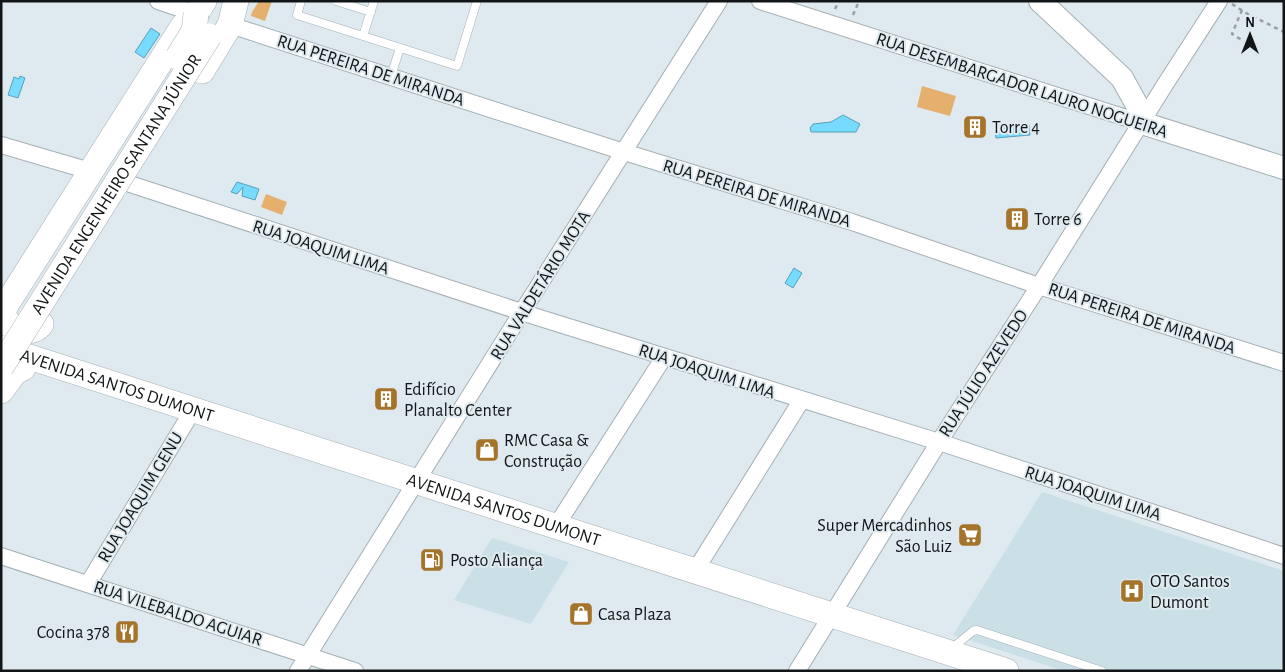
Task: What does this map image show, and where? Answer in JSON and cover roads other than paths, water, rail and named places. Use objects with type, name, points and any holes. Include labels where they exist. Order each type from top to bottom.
[{"type":"main road","points":[[200,8],[182,26],[2,312],[8,322],[17,329],[28,331],[39,327],[130,184],[227,16]]},
{"type":"main road","name":"AVENIDA ENGENHEIRO SANTANA JÚNIOR","points":[[1,339],[194,31],[200,8]]},
{"type":"main road","name":"AVENIDA ENGENHEIRO SANTANA JÚNIOR","points":[[6,374],[227,16]]},
{"type":"main road","name":"AVENIDA SANTOS DUMONT","points":[[1,348],[1006,671]]},
{"type":"main road","points":[[6,374],[48,363]]},
{"type":"street","points":[[158,1],[200,8]]},
{"type":"street","name":"RUA VALDETÁRIO MOTA","points":[[298,671],[719,1]]},
{"type":"street","name":"RUA DESEMBARGADOR LAURO NOGUEIRA","points":[[760,1],[1284,168]]},
{"type":"street","points":[[1040,1],[1122,78],[1138,106],[1142,123]]},
{"type":"street","name":"RUA JÚLIO AZEVEDO","points":[[797,671],[939,442],[1040,286],[1219,1]]},
{"type":"street","name":"RUA PEREIRA DE MIRANDA","points":[[227,16],[391,76],[624,152],[852,222],[1040,286],[1284,363]]},
{"type":"street","points":[[1,145],[90,171]]},
{"type":"street","name":"RUA JOAQUIM LIMA","points":[[130,184],[522,312],[802,401],[939,442],[1284,556]]},
{"type":"street","points":[[556,526],[664,357]]},
{"type":"street","points":[[695,571],[802,401]]},
{"type":"street","name":"RUA JOAQUIM GENU","points":[[88,584],[192,410]]},
{"type":"street","name":"RUA VILEBALDO AGUIAR","points":[[1,556],[355,671]]},
{"type":"lane","points":[[302,1],[297,15],[457,66],[477,1]]},
{"type":"lane","points":[[336,1],[371,12]]},
{"type":"lane","points":[[363,36],[374,1]]},
{"type":"lane","points":[[391,76],[400,48]]},
{"type":"lane","points":[[947,652],[973,631],[977,630],[1102,671]]},
{"type":"water","points":[[151,28],[160,34],[144,58],[135,52]]},
{"type":"water","points":[[20,76],[25,78],[18,98],[8,95],[14,77],[19,79]]},
{"type":"water","points":[[843,115],[860,124],[856,132],[811,132],[810,128],[813,124],[831,122]]},
{"type":"water","points":[[1029,125],[1030,135],[996,138],[995,127]]},
{"type":"water","points":[[237,182],[259,189],[255,200],[242,196],[243,187],[237,194],[231,192]]},
{"type":"water","points":[[794,268],[802,273],[793,288],[785,283]]},
{"type":"place","name":"Torre 4","points":[[975,127]]},
{"type":"place","name":"Torre 6","points":[[1017,219]]},
{"type":"place","name":"Edifício Planalto Center","points":[[386,399]]},
{"type":"place","name":"RMC Casa & Construção","points":[[487,450]]},
{"type":"place","name":"Super Mercadinhos São Luiz","points":[[970,535]]},
{"type":"place","name":"Posto Aliança","points":[[432,560]]},
{"type":"place","name":"OTO Santos Dumont","points":[[1132,591]]},
{"type":"place","name":"Casa Plaza","points":[[581,614]]},
{"type":"place","name":"Cocina 378","points":[[127,632]]}]
